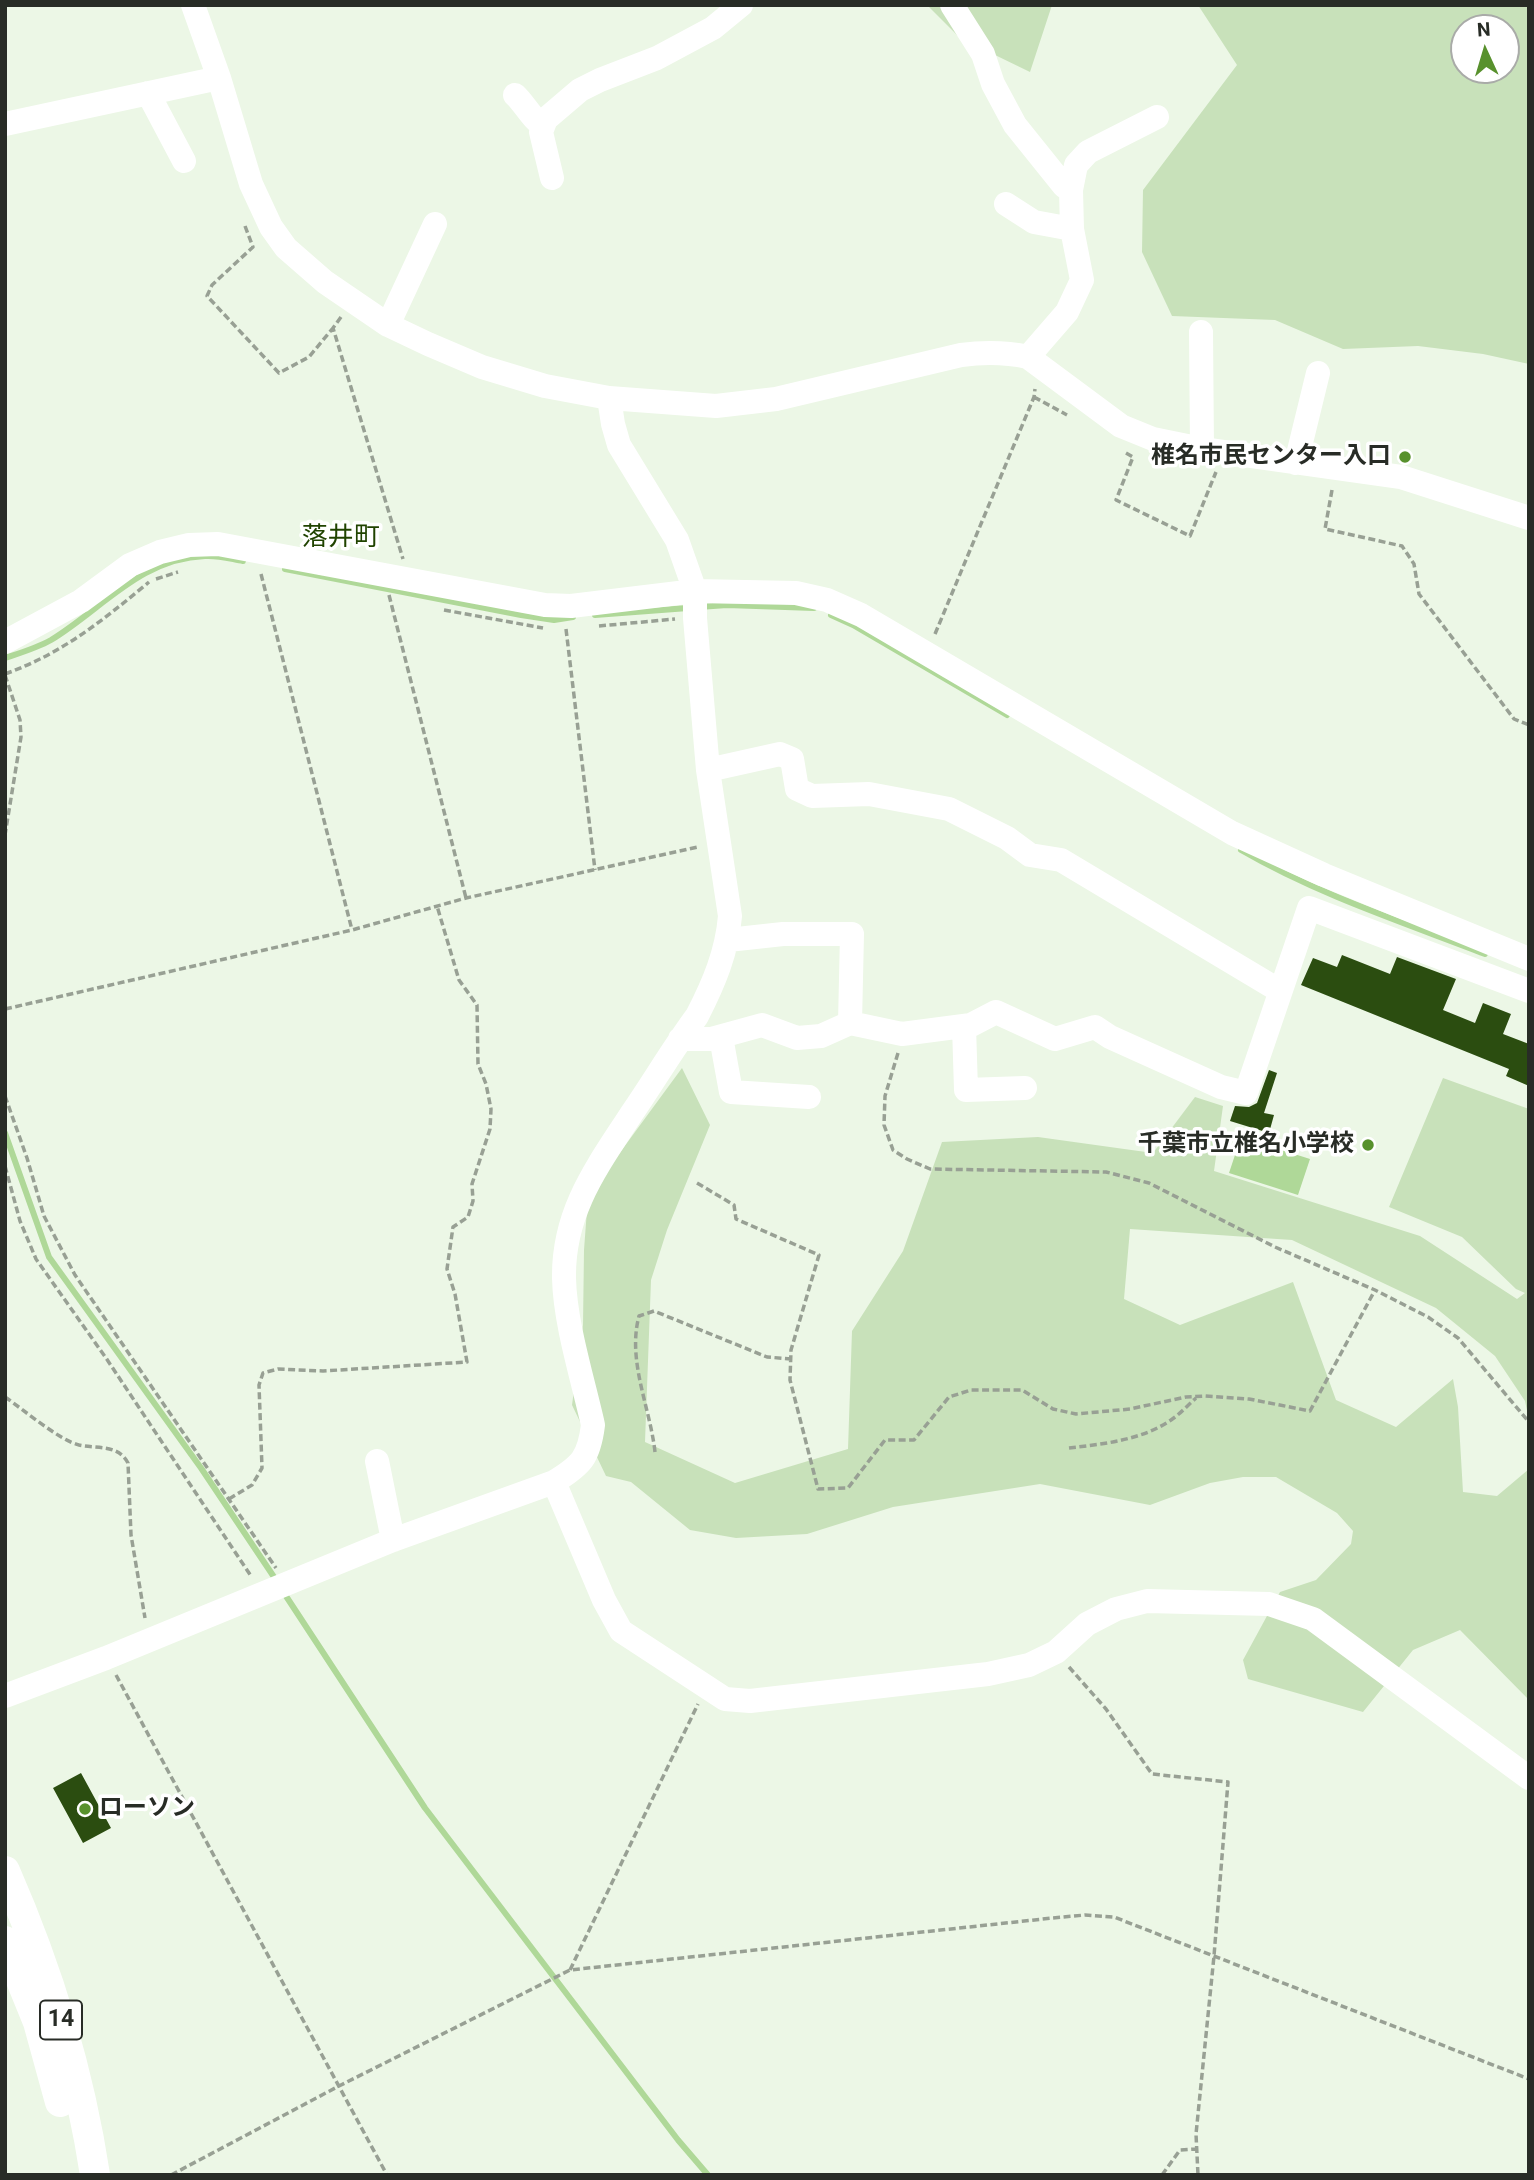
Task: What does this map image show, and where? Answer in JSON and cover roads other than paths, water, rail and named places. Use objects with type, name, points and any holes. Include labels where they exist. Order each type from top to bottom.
[{"type":"main road","name":"14","points":[[5,1871],[53,1992],[82,2102],[95,2175]]},
{"type":"main road","name":"14","points":[[5,1941],[24,1983],[52,2067],[74,2175]]},
{"type":"street","points":[[193,5],[219,78],[251,184],[271,227],[286,248],[300,262],[388,325],[482,366],[545,386],[610,398],[716,406],[776,399],[961,355],[984,352],[1028,358],[1121,426],[1153,439],[1210,451],[1401,477],[1529,518]]},
{"type":"street","points":[[552,178],[541,132],[546,119],[580,90],[668,52],[713,28],[741,5]]},
{"type":"street","points":[[952,5],[983,54],[993,84],[1015,125],[1063,186],[1071,190]]},
{"type":"street","points":[[5,124],[219,78]]},
{"type":"street","points":[[148,93],[184,161]]},
{"type":"street","points":[[515,94],[526,104],[537,123],[543,125]]},
{"type":"street","points":[[1028,358],[1068,312],[1082,281],[1072,229],[1071,190],[1076,165],[1088,152],[1157,117]]},
{"type":"street","points":[[1006,204],[1034,222],[1072,229]]},
{"type":"street","points":[[388,325],[435,225]]},
{"type":"street","points":[[1201,332],[1210,451]]},
{"type":"street","points":[[1296,463],[1318,373]]},
{"type":"street","points":[[5,1696],[106,1658],[393,1540],[554,1482],[574,1470],[585,1458],[593,1425],[568,1311],[564,1279],[566,1250],[573,1220],[585,1186],[697,1016],[712,987],[728,940],[728,896],[708,770],[695,592],[677,540],[619,445],[610,398]]},
{"type":"street","points":[[5,642],[81,601],[130,565],[160,552],[189,545],[218,544],[397,589],[545,606],[571,606],[695,592],[796,593],[827,600],[861,615],[1232,833],[1324,875],[1529,959]]},
{"type":"street","points":[[708,770],[780,754],[792,759],[797,789],[812,796],[869,794],[949,808],[1007,838],[1030,855],[1061,860],[1280,991]]},
{"type":"street","points":[[680,1039],[711,1039],[762,1025],[797,1038],[821,1036],[850,1023],[902,1034],[971,1025],[996,1012],[1055,1039],[1095,1027],[1110,1037],[1221,1087],[1246,1093],[1309,908],[1529,991]]},
{"type":"street","points":[[728,940],[783,934],[852,934],[850,1023]]},
{"type":"street","points":[[964,1026],[966,1090],[1025,1088]]},
{"type":"street","points":[[720,1037],[731,1092],[808,1097]]},
{"type":"street","points":[[377,1461],[393,1540]]},
{"type":"street","points":[[554,1482],[604,1600],[621,1631],[725,1699],[750,1701],[988,1674],[1029,1665],[1056,1652],[1087,1624],[1116,1609],[1147,1601],[1269,1604],[1313,1619],[1529,1777]]},
{"type":"waterway","points":[[5,658],[51,640],[123,587],[161,566],[182,559],[205,556],[243,561]]},
{"type":"waterway","points":[[285,569],[521,615],[554,620],[573,617]]},
{"type":"waterway","points":[[699,607],[727,605],[814,608]]},
{"type":"waterway","points":[[595,615],[688,608]]},
{"type":"waterway","points":[[831,615],[853,625],[1007,715]]},
{"type":"waterway","points":[[1241,850],[1330,894],[1485,954]]},
{"type":"waterway","points":[[5,1133],[49,1257],[201,1468],[276,1580]]},
{"type":"waterway","points":[[284,1593],[425,1808],[678,2140],[708,2175]]},
{"type":"place","name":"椎名市民センター入口","points":[[1405,457]]},
{"type":"place","name":"千葉市立椎名小学校","points":[[1368,1145]]},
{"type":"place","name":"ローソン","points":[[85,1809]]},
{"type":"district","name":"落井町","points":[[341,538]]}]
